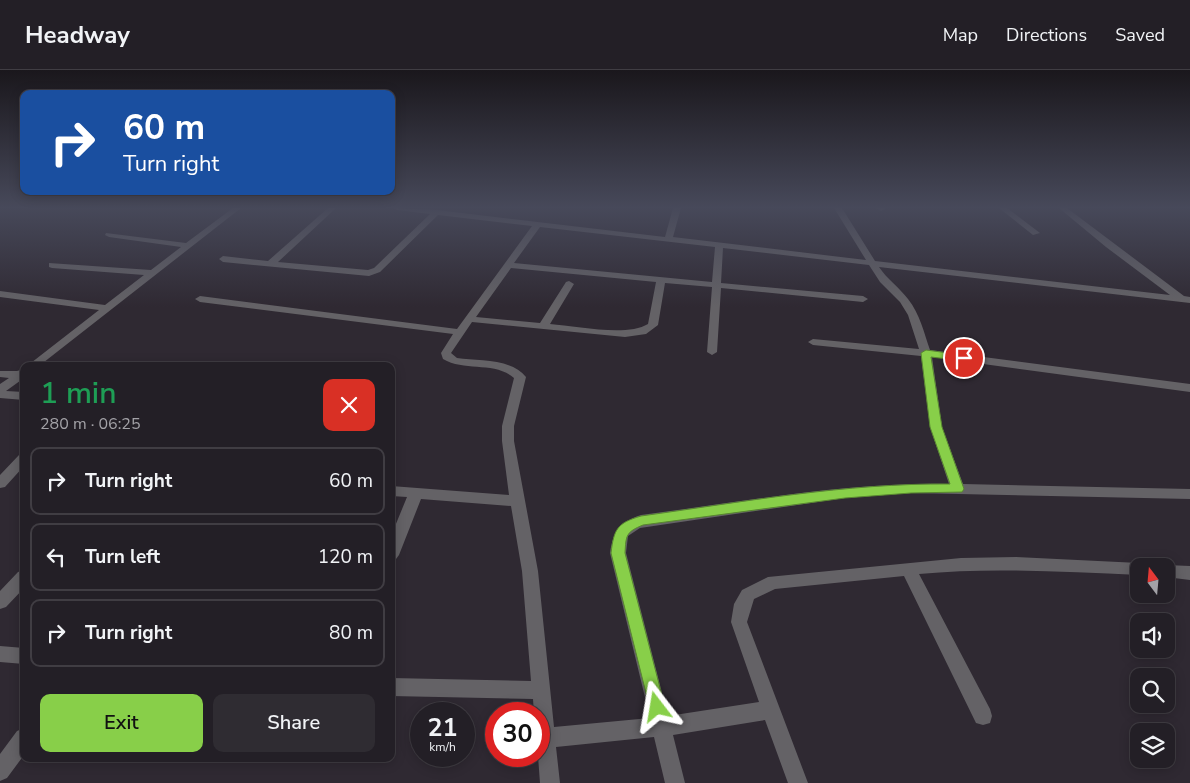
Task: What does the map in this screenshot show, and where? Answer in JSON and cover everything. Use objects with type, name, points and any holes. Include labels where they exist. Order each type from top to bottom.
[{"type":"street","points":[[155,241],[189,246]]},
{"type":"street","points":[[37,362],[195,241]]},
{"type":"street","points":[[270,264],[295,241]]},
{"type":"street","points":[[223,259],[358,274],[374,272],[406,241]]},
{"type":"street","points":[[526,241],[459,332],[446,353],[447,357],[454,361],[511,369],[520,378],[508,426],[508,441],[530,572],[542,702]]},
{"type":"street","points":[[679,241],[1186,300]]},
{"type":"street","points":[[859,241],[883,280],[904,300],[909,308],[926,353],[936,427],[958,489]]},
{"type":"street","points":[[1104,241],[1186,300]]},
{"type":"street","points":[[712,352],[720,246]]},
{"type":"street","points":[[52,265],[154,273]]},
{"type":"street","points":[[509,265],[863,299]]},
{"type":"street","points":[[469,319],[625,334],[642,332],[653,325],[660,279]]},
{"type":"street","points":[[543,326],[569,284]]},
{"type":"street","points":[[0,294],[108,308]]},
{"type":"street","points":[[200,299],[459,332]]},
{"type":"street","points":[[813,342],[926,353],[1190,388]]},
{"type":"street","points":[[0,374],[20,374]]},
{"type":"street","points":[[0,390],[20,375]]},
{"type":"street","points":[[0,394],[20,396]]},
{"type":"street","points":[[0,483],[20,462]]},
{"type":"street","points":[[675,783],[618,553],[620,536],[626,527],[641,521],[845,493],[911,488],[1190,494]]},
{"type":"street","points":[[395,491],[517,501]]},
{"type":"street","points":[[395,546],[416,493]]},
{"type":"street","points":[[798,783],[739,622],[742,601],[751,591],[774,582],[961,564],[1016,563],[1130,569]]},
{"type":"street","points":[[908,569],[983,716]]},
{"type":"street","points":[[1175,572],[1190,573]]},
{"type":"street","points":[[0,602],[20,581]]},
{"type":"street","points":[[0,654],[20,656]]},
{"type":"street","points":[[395,687],[541,690]]},
{"type":"street","points":[[550,738],[661,726],[770,710]]},
{"type":"street","points":[[0,771],[20,744]]},
{"type":"street","points":[[549,767],[550,783]]},
{"type":"route","points":[[657,707],[618,553],[620,536],[626,527],[641,521],[845,493],[911,488],[958,489],[936,427],[926,353],[964,358]]}]
